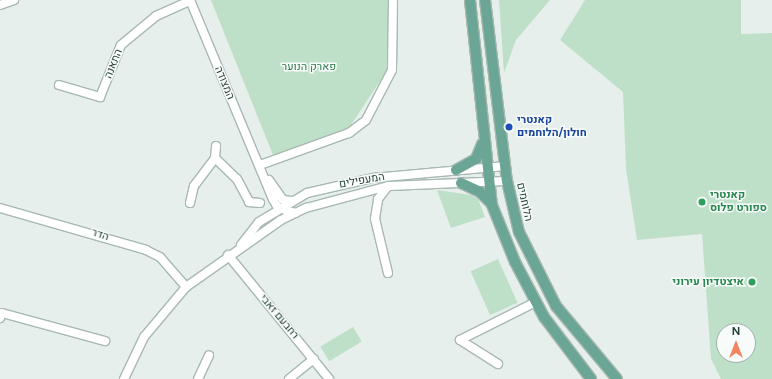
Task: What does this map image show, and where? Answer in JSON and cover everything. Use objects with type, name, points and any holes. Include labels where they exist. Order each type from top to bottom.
[{"type":"main road","points":[[470,0],[486,168],[492,204],[536,302],[591,379]]},
{"type":"main road","name":"הלוחמים","points":[[485,0],[507,181],[528,256],[571,326],[617,379]]},
{"type":"main road","points":[[456,170],[476,159],[483,140]]},
{"type":"main road","points":[[461,183],[480,192],[492,204]]},
{"type":"street","points":[[0,5],[14,0]]},
{"type":"street","points":[[260,165],[349,133],[366,120],[392,70],[393,0]]},
{"type":"street","name":"המצודה","points":[[190,1],[278,208]]},
{"type":"street","name":"התאנה","points":[[59,85],[100,97],[121,45],[156,16],[190,1]]},
{"type":"street","points":[[190,203],[194,186],[215,158],[216,146]]},
{"type":"street","points":[[215,158],[237,179],[249,202],[260,203]]},
{"type":"street","name":"המצודה","points":[[260,165],[283,200],[292,201]]},
{"type":"street","name":"המעפילים","points":[[239,247],[259,222],[278,208],[307,193],[365,180],[505,166]]},
{"type":"street","name":"המעפילים","points":[[124,379],[144,337],[186,287],[239,247],[295,213],[388,186],[507,181]]},
{"type":"street","points":[[388,186],[378,199],[375,219],[388,273]]},
{"type":"street","name":"הדר","points":[[0,208],[146,250],[160,258],[186,287]]},
{"type":"street","points":[[278,208],[295,213]]},
{"type":"street","name":"רחבעם זאבי","points":[[228,255],[329,379]]},
{"type":"street","points":[[498,364],[460,340],[536,302]]},
{"type":"street","points":[[0,318],[2,314],[105,340]]},
{"type":"street","points":[[198,379],[209,355]]},
{"type":"street","points":[[289,379],[314,359]]},
{"type":"green space","name":"פארק הנוער","points":[[211,0],[390,0],[388,69],[347,131],[275,160]]},
{"type":"green space","points":[[499,0],[550,0],[516,40],[504,73]]},
{"type":"green space","name":"קאנטרי ספורט פלוס","points":[[585,0],[741,0],[741,34],[772,33],[772,379],[721,379],[711,359],[702,234],[637,240],[626,169],[623,92],[560,40]]},
{"type":"green space","points":[[437,190],[471,195],[478,199],[485,217],[451,228]]},
{"type":"green space","points":[[498,259],[518,303],[490,315],[471,271]]},
{"type":"green space","points":[[353,327],[362,342],[329,361],[320,347]]},
{"type":"place","name":"קאנטרי חולון/הלוחמים","points":[[509,127]]},
{"type":"place","name":"קאנטרי ספורט פלוס","points":[[702,202]]},
{"type":"place","name":"איצטדיון עירוני","points":[[752,282]]}]
